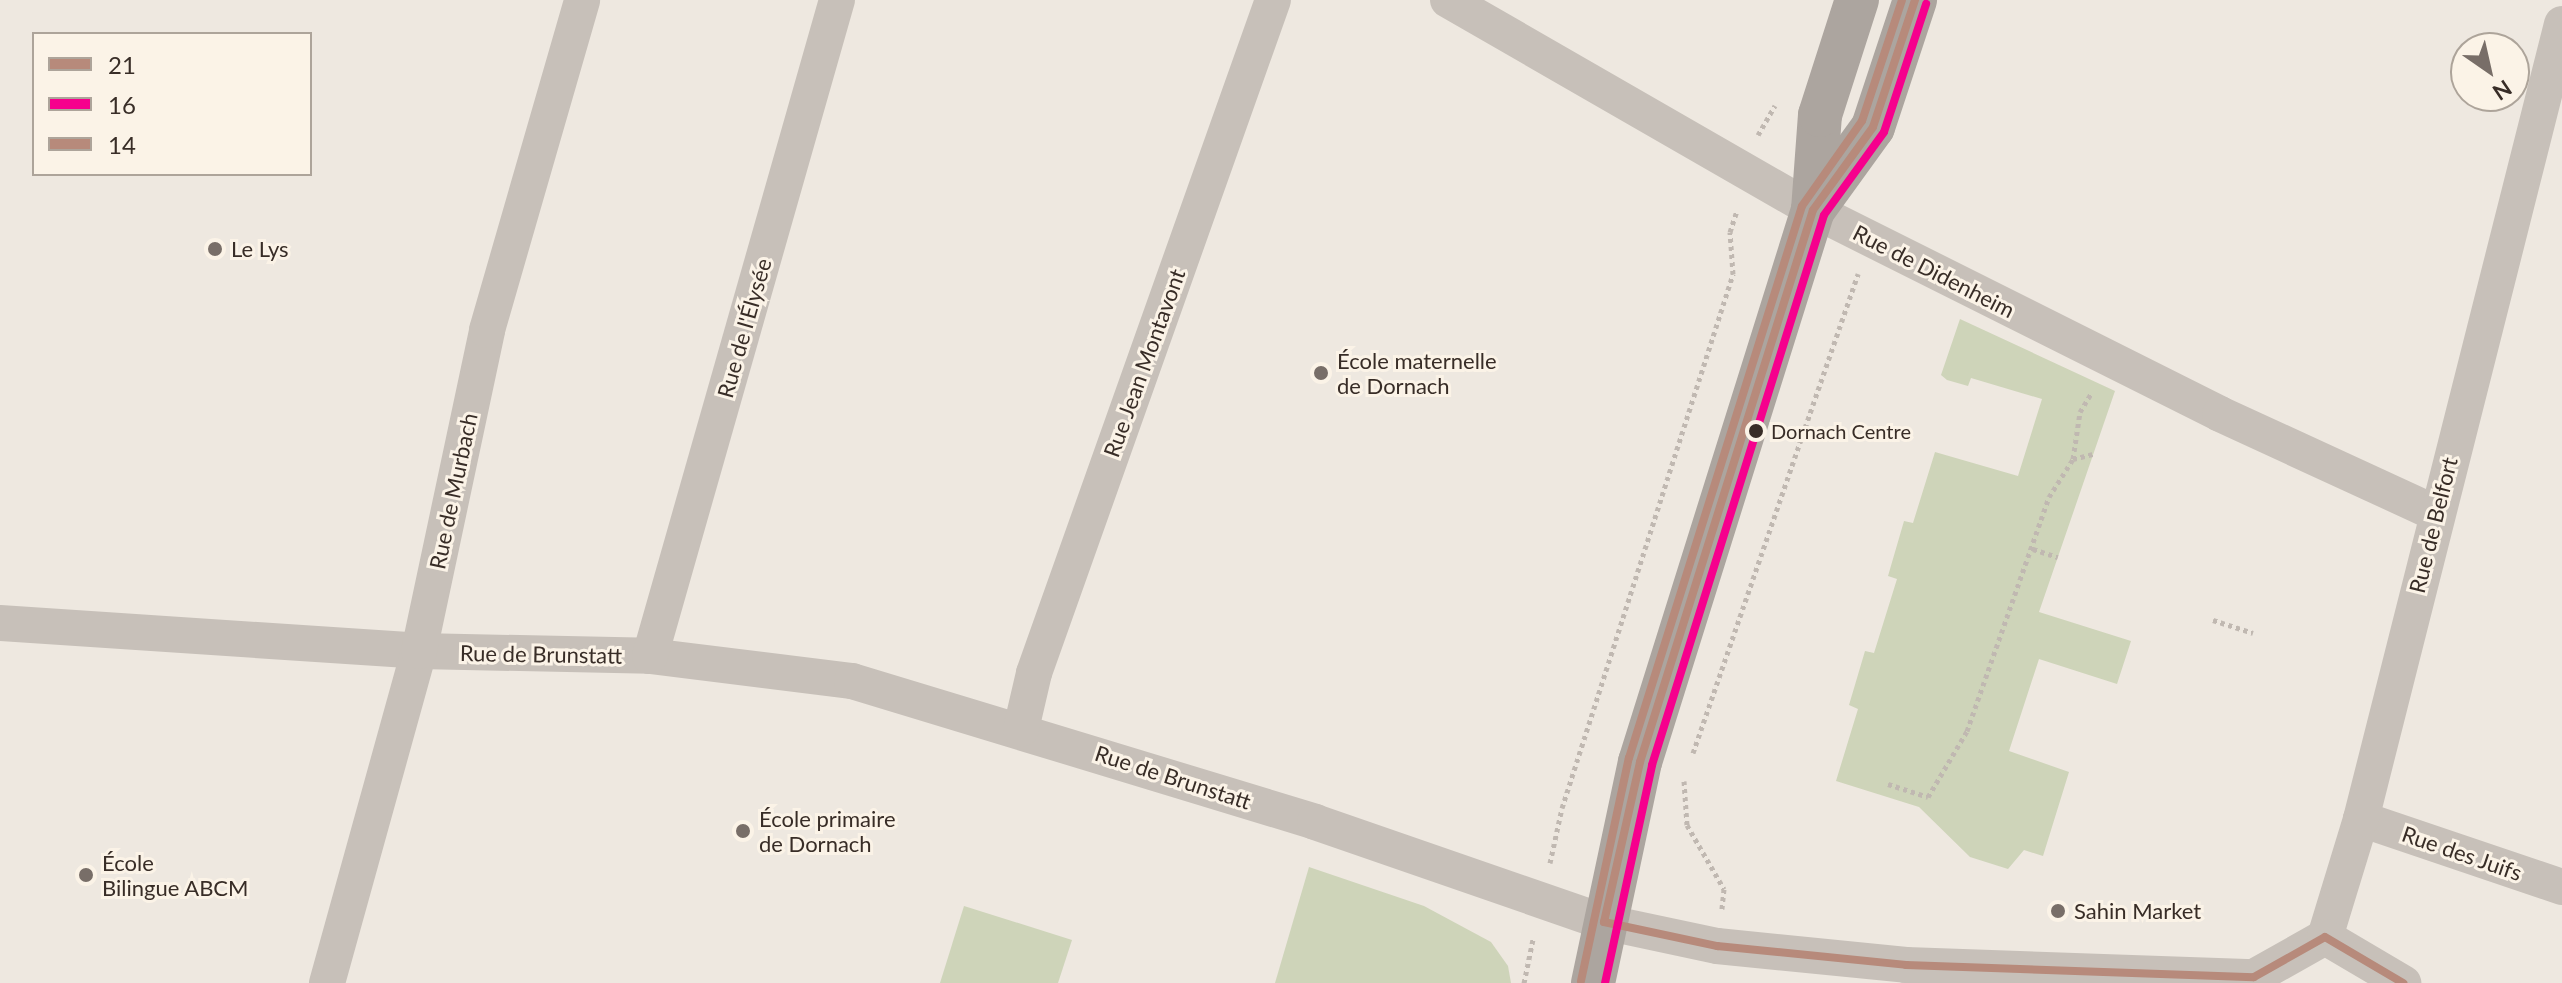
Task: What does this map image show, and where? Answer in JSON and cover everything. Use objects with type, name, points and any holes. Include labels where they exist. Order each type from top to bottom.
[{"type":"main road","points":[[1593,983],[1640,762],[1813,210],[1820,115],[1857,0]]},
{"type":"main road","points":[[1813,210],[1873,127],[1915,0]]},
{"type":"street","name":"Rue de Murbach","points":[[327,983],[419,651],[487,330],[582,0]]},
{"type":"street","name":"Rue de l'Élysée","points":[[650,656],[837,0]]},
{"type":"street","name":"Rue Jean Montavont","points":[[1021,729],[1034,673],[1273,0]]},
{"type":"street","name":"Rue de Didenheim","points":[[1448,0],[1813,210],[2114,360],[2435,513]]},
{"type":"street","name":"Rue de Belfort","points":[[2325,937],[2361,819],[2435,513],[2562,24]]},
{"type":"street","name":"Rue de Brunstatt","points":[[0,623],[419,651],[650,656],[852,681],[1021,729],[1315,822],[1604,922],[1717,946],[1906,965],[2254,977],[2325,937]]},
{"type":"street","name":"Rue des Juifs","points":[[2361,819],[2562,887]]},
{"type":"street","points":[[2325,937],[2403,983]]},
{"type":"path","points":[[1524,983],[1562,808],[1733,274],[1730,232],[1759,134],[1782,95]]},
{"type":"path","points":[[1689,762],[1729,659],[1870,238]]},
{"type":"path","points":[[1888,784],[1928,797],[1936,790],[1988,681],[2049,497],[2073,459],[2080,412],[2114,360]]},
{"type":"path","points":[[2073,459],[2093,454]]},
{"type":"path","points":[[2033,549],[2058,557]]},
{"type":"path","points":[[2213,620],[2253,633]]},
{"type":"path","points":[[1683,776],[1687,825],[1724,889],[1717,946]]},
{"type":"green space","points":[[1960,319],[2115,391],[2039,612],[2131,641],[2117,684],[2039,659],[2009,751],[2069,772],[2043,856],[2024,850],[2008,869],[1970,857],[1919,807],[1836,781],[1858,709],[1849,705],[1865,651],[1874,653],[1897,579],[1888,576],[1904,521],[1913,523],[1935,452],[2018,476],[2042,399],[1971,378],[1968,386],[1941,375]]},
{"type":"green space","points":[[1309,867],[1424,906],[1491,942],[1508,966],[1511,983],[1275,983]]},
{"type":"green space","points":[[964,906],[1072,940],[1058,983],[940,983]]},
{"type":"transit line","name":"14","points":[[1581,981],[1629,758],[1802,206],[1862,121],[1902,0]]},
{"type":"transit line","name":"21","points":[[1604,922],[1640,762],[1813,210],[1873,127],[1915,0]]},
{"type":"transit line","name":"16","points":[[1605,983],[1652,765],[1824,215],[1884,132],[1926,4]]},
{"type":"transit line","name":"21","points":[[1604,922],[1717,946],[1906,965],[2254,977],[2325,937]]},
{"type":"transit line","name":"21","points":[[2325,937],[2403,983]]},
{"type":"place","name":"Le Lys","points":[[215,249]]},
{"type":"place","name":"École maternelle de Dornach","points":[[1321,373]]},
{"type":"place","name":"Dornach Centre","points":[[1756,431]]},
{"type":"place","name":"École primaire de Dornach","points":[[743,831]]},
{"type":"place","name":"École Bilingue ABCM","points":[[86,875]]},
{"type":"place","name":"Sahin Market","points":[[2058,911]]}]
